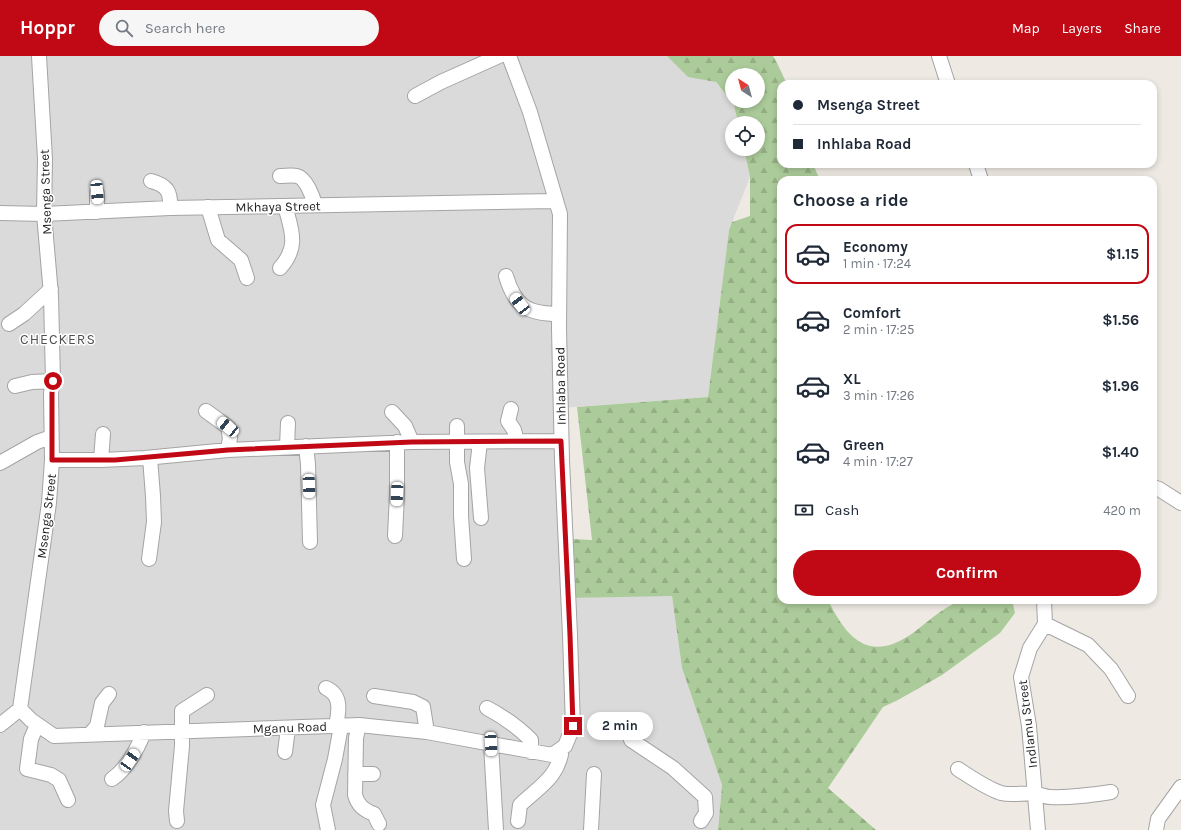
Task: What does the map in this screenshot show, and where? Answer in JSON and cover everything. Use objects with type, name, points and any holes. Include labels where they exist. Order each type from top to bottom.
[{"type":"street","name":"Msenga Street","points":[[20,709],[49,503],[52,460],[51,437],[53,381],[51,289],[44,214],[45,159],[39,56]]},
{"type":"street","points":[[415,96],[440,82],[499,56]]},
{"type":"street","name":"Inhlaba Road","points":[[509,56],[530,112],[560,214],[559,314],[561,441],[573,726],[564,747],[561,760],[555,772],[520,805],[518,821]]},
{"type":"street","points":[[938,56],[947,80]]},
{"type":"street","points":[[280,176],[297,176],[302,180],[312,194],[315,205]]},
{"type":"street","points":[[150,181],[159,183],[167,190],[171,198],[170,208]]},
{"type":"street","points":[[97,192],[97,212]]},
{"type":"street","name":"Mkhaya Street","points":[[0,213],[44,214],[208,207],[556,201]]},
{"type":"street","points":[[280,268],[286,262],[293,248],[290,222],[285,206]]},
{"type":"street","points":[[208,207],[218,240],[241,260],[246,278]]},
{"type":"street","points":[[506,276],[510,290],[520,304],[532,312],[559,314]]},
{"type":"street","points":[[9,324],[24,314],[51,289]]},
{"type":"street","points":[[15,386],[32,382],[53,381]]},
{"type":"street","points":[[511,409],[508,421],[514,430],[517,441]]},
{"type":"street","points":[[206,411],[228,427],[230,438],[228,450]]},
{"type":"street","points":[[392,412],[405,426],[412,442]]},
{"type":"street","points":[[287,447],[288,423]]},
{"type":"street","points":[[457,426],[457,462],[461,484],[461,516],[464,559]]},
{"type":"street","points":[[100,460],[103,434]]},
{"type":"street","points":[[0,463],[38,442],[51,437]]},
{"type":"street","points":[[52,460],[150,458],[228,450],[397,442],[561,441]]},
{"type":"street","points":[[395,536],[397,442]]},
{"type":"street","points":[[480,442],[477,468],[481,518]]},
{"type":"street","points":[[306,446],[309,471],[310,542]]},
{"type":"street","points":[[149,559],[154,522],[150,458]]},
{"type":"street","points":[[1157,488],[1181,503]]},
{"type":"street","points":[[1044,604],[1045,624],[1088,645],[1111,669],[1128,696]]},
{"type":"street","name":"Indlamu Street","points":[[1038,830],[1029,726],[1021,677],[1030,648],[1045,624]]},
{"type":"street","points":[[326,688],[333,691],[338,697],[338,726],[335,759],[323,805],[328,830]]},
{"type":"street","points":[[90,734],[96,726],[102,703],[109,694]]},
{"type":"street","points":[[177,821],[176,811],[182,746],[182,711],[207,695]]},
{"type":"street","points":[[374,696],[413,702],[423,707],[427,732]]},
{"type":"street","points":[[487,708],[522,730],[531,740],[531,752]]},
{"type":"street","points":[[0,726],[20,709]]},
{"type":"street","name":"Mganu Road","points":[[20,709],[37,725],[54,736],[360,726],[427,732],[552,755],[564,747]]},
{"type":"street","points":[[37,725],[31,739],[27,769],[51,775],[59,780],[68,800]]},
{"type":"street","points":[[360,726],[356,738],[355,795],[357,802],[364,810],[374,814],[379,824]]},
{"type":"street","points":[[285,752],[288,728]]},
{"type":"street","points":[[112,779],[122,772],[138,748],[144,732]]},
{"type":"street","points":[[631,740],[673,768],[705,797],[706,812],[701,821]]},
{"type":"street","points":[[491,744],[496,830]]},
{"type":"street","points":[[958,769],[1001,793],[1063,797],[1088,796],[1112,792]]},
{"type":"street","points":[[355,774],[373,774]]},
{"type":"street","points":[[591,830],[594,774]]},
{"type":"street","points":[[1156,830],[1158,819],[1181,787]]},
{"type":"shaded area","points":[[0,56],[690,56],[705,69],[725,94],[725,108],[735,108],[736,116],[725,116],[725,156],[746,156],[750,177],[729,230],[708,397],[561,408],[569,598],[672,595],[682,668],[722,785],[718,830],[0,830]]},
{"type":"green space","points":[[667,56],[773,56],[785,80],[777,80],[777,168],[815,168],[818,176],[777,176],[777,604],[830,604],[842,625],[851,635],[860,642],[870,646],[882,647],[895,643],[910,635],[953,604],[1013,604],[1015,613],[1000,633],[942,675],[883,707],[828,788],[876,830],[718,830],[722,785],[682,668],[672,596],[568,598],[571,539],[592,540],[577,407],[708,397],[729,230],[732,222],[750,216],[750,177],[746,156],[765,156],[765,116],[736,116],[735,108],[765,108],[765,68],[725,68],[725,94],[716,82],[688,77]]},
{"type":"district","name":"CHECKERS","points":[[58,339]]},
{"type":"route","points":[[53,381],[51,437],[52,460],[115,460],[228,450],[412,442],[561,441],[573,726]]}]
